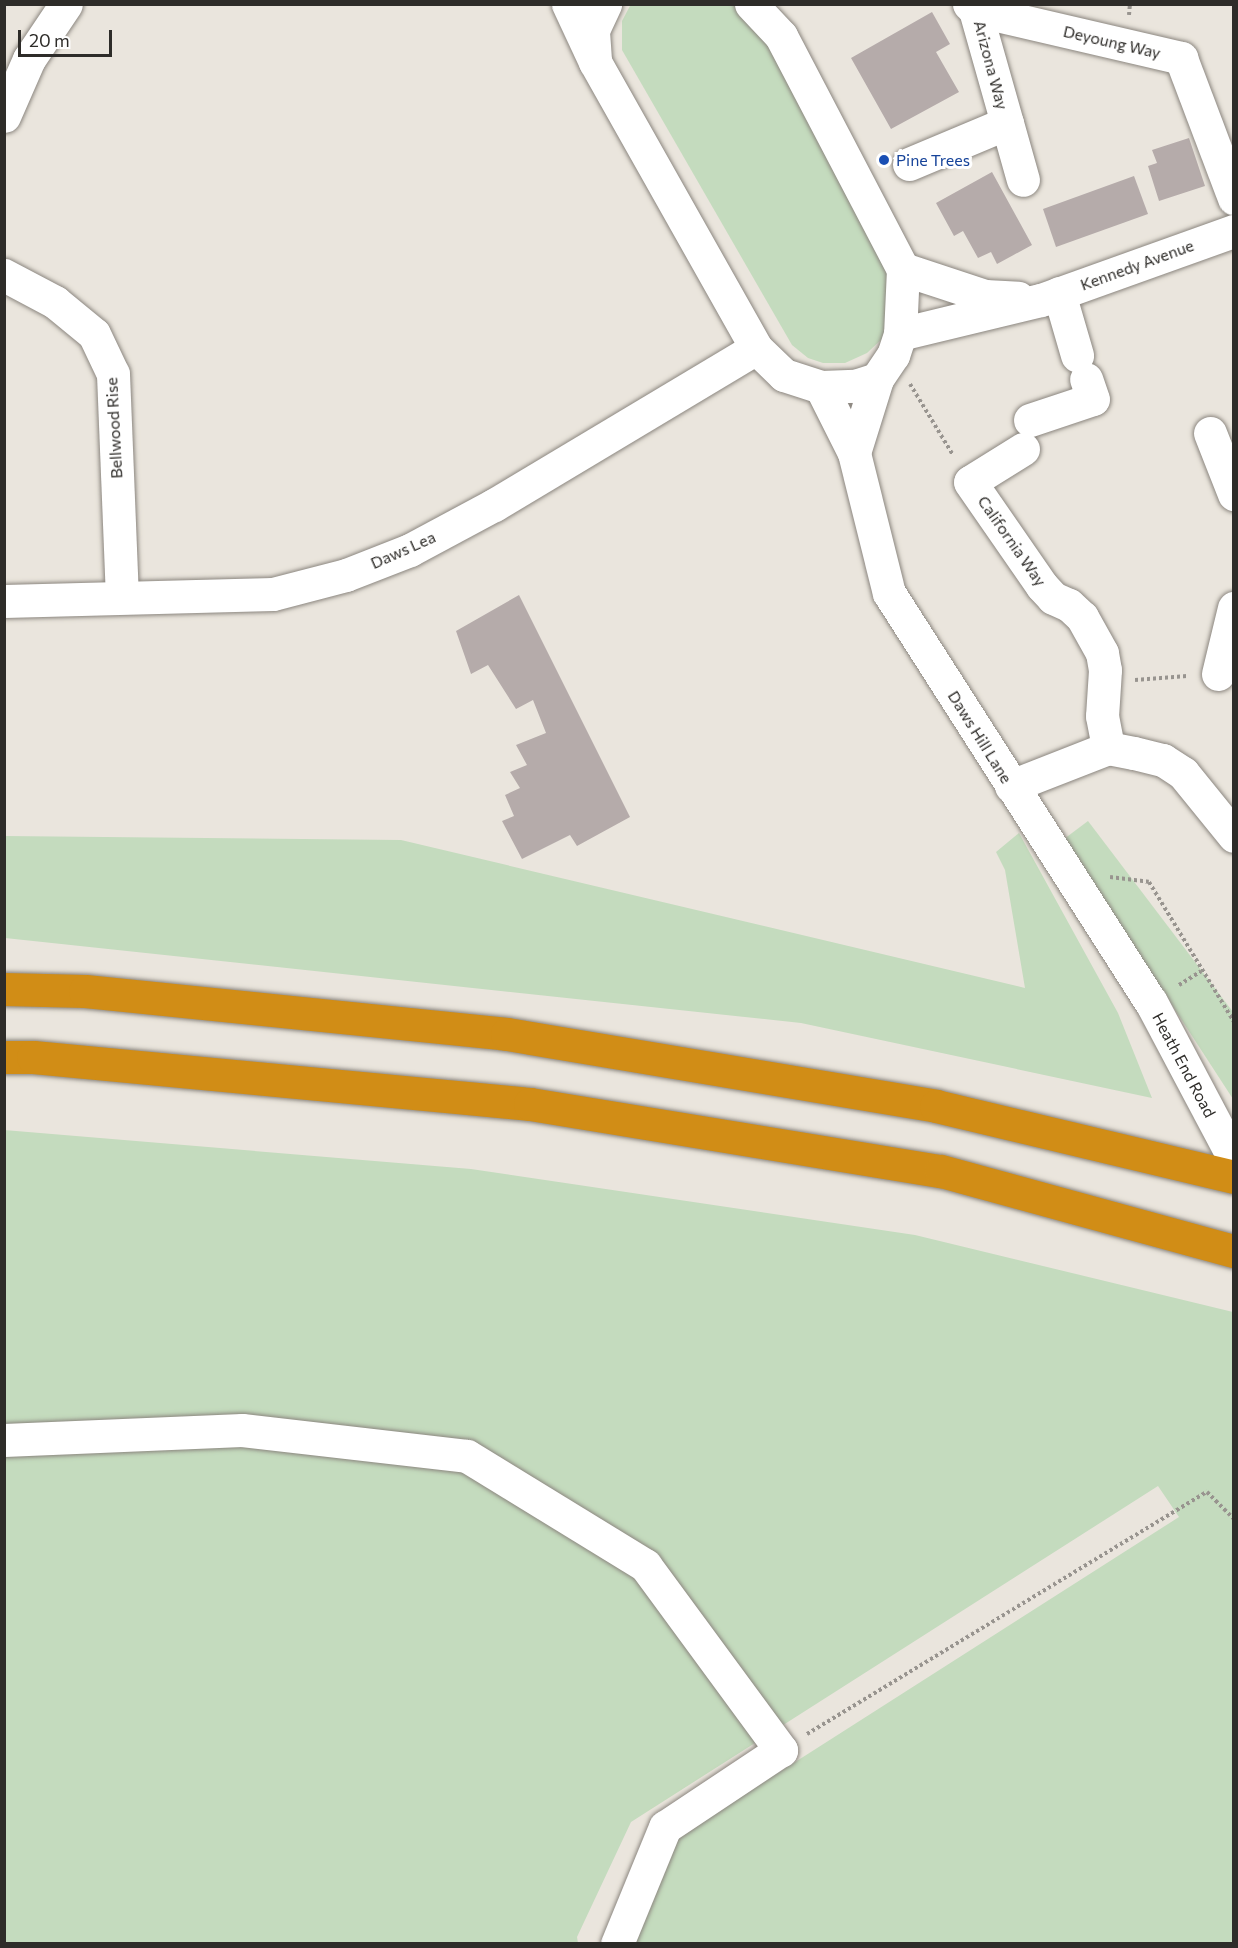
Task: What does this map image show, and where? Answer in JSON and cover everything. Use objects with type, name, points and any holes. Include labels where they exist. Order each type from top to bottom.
[{"type":"highway","points":[[4,989],[85,991],[507,1034],[936,1106],[1233,1177]]},
{"type":"highway","points":[[4,1057],[44,1058],[530,1104],[941,1171],[1233,1251]]},
{"type":"street","points":[[4,116],[29,59],[66,4]]},
{"type":"street","points":[[568,4],[595,62]]},
{"type":"street","points":[[595,62],[593,30],[606,4]]},
{"type":"street","points":[[751,4],[781,36],[903,269],[890,356],[854,453]]},
{"type":"street","name":"Arizona Way","points":[[909,164],[1006,123],[972,7]]},
{"type":"street","name":"Deyoung Way","points":[[972,7],[1181,58],[1233,198]]},
{"type":"street","name":"Kennedy Avenue","points":[[595,62],[756,348],[784,375],[821,387],[855,386],[890,356],[1233,231]]},
{"type":"street","points":[[1006,123],[1023,180]]},
{"type":"street","name":"Kennedy Avenue","points":[[903,269],[985,296],[1050,297]]},
{"type":"street","name":"Bellwood Rise","points":[[4,275],[55,302],[94,334],[113,374],[122,597]]},
{"type":"street","name":"California Way","points":[[1050,297],[1082,367],[1093,399],[1026,434],[970,482],[1042,586],[1053,598],[1068,605],[1082,617],[1102,653],[1104,682],[1102,716],[1108,748]]},
{"type":"street","name":"Daws Lea","points":[[4,602],[273,594],[346,575],[399,554],[504,499],[756,348]]},
{"type":"street","name":"Daws Hill Lane","points":[[821,387],[854,453],[889,593],[1151,1002]]},
{"type":"street","points":[[1210,433],[1233,494]]},
{"type":"street","points":[[1218,674],[1233,608]]},
{"type":"street","points":[[1011,786],[1108,748],[1163,760],[1183,773],[1233,836]]},
{"type":"street","name":"Heath End Road","points":[[1151,1002],[1233,1159]]},
{"type":"street","points":[[4,1440],[242,1430],[467,1456],[645,1565],[781,1750],[665,1827],[617,1944]]},
{"type":"path","points":[[890,356],[970,482]]},
{"type":"path","points":[[1104,682],[1218,674]]},
{"type":"path","points":[[1105,877],[1149,882],[1233,1022]]},
{"type":"path","points":[[781,1750],[1207,1492],[1233,1519]]},
{"type":"green space","points":[[631,4],[738,5],[775,54],[886,258],[894,292],[884,337],[867,353],[845,363],[823,363],[808,358],[792,345],[622,50],[622,21]]},
{"type":"green space","points":[[1088,821],[1233,1012],[1233,1099],[1064,839]]},
{"type":"green space","points":[[1019,833],[1118,1013],[1152,1098],[801,1023],[5,938],[5,836],[401,840],[1025,988],[1005,870],[996,852]]},
{"type":"green space","points":[[4,1130],[471,1169],[915,1235],[1233,1312],[1233,1943],[614,1943],[659,1849],[1179,1517],[1158,1486],[631,1822],[577,1937],[578,1943],[5,1943]]},
{"type":"building","points":[[932,12],[950,44],[936,52],[959,92],[891,129],[851,58]]},
{"type":"building","points":[[1189,138],[1205,186],[1159,201],[1148,166],[1157,163],[1152,150]]},
{"type":"building","points":[[992,172],[1032,245],[997,264],[991,252],[978,258],[963,231],[954,236],[936,203]]},
{"type":"building","points":[[1134,176],[1148,214],[1056,247],[1043,209]]},
{"type":"building","points":[[519,595],[630,817],[577,846],[570,835],[522,859],[502,821],[514,816],[505,795],[520,788],[510,772],[527,765],[516,745],[546,733],[533,700],[516,709],[488,665],[471,674],[456,631]]},
{"type":"place","name":"Pine Trees","points":[[884,160]]}]
